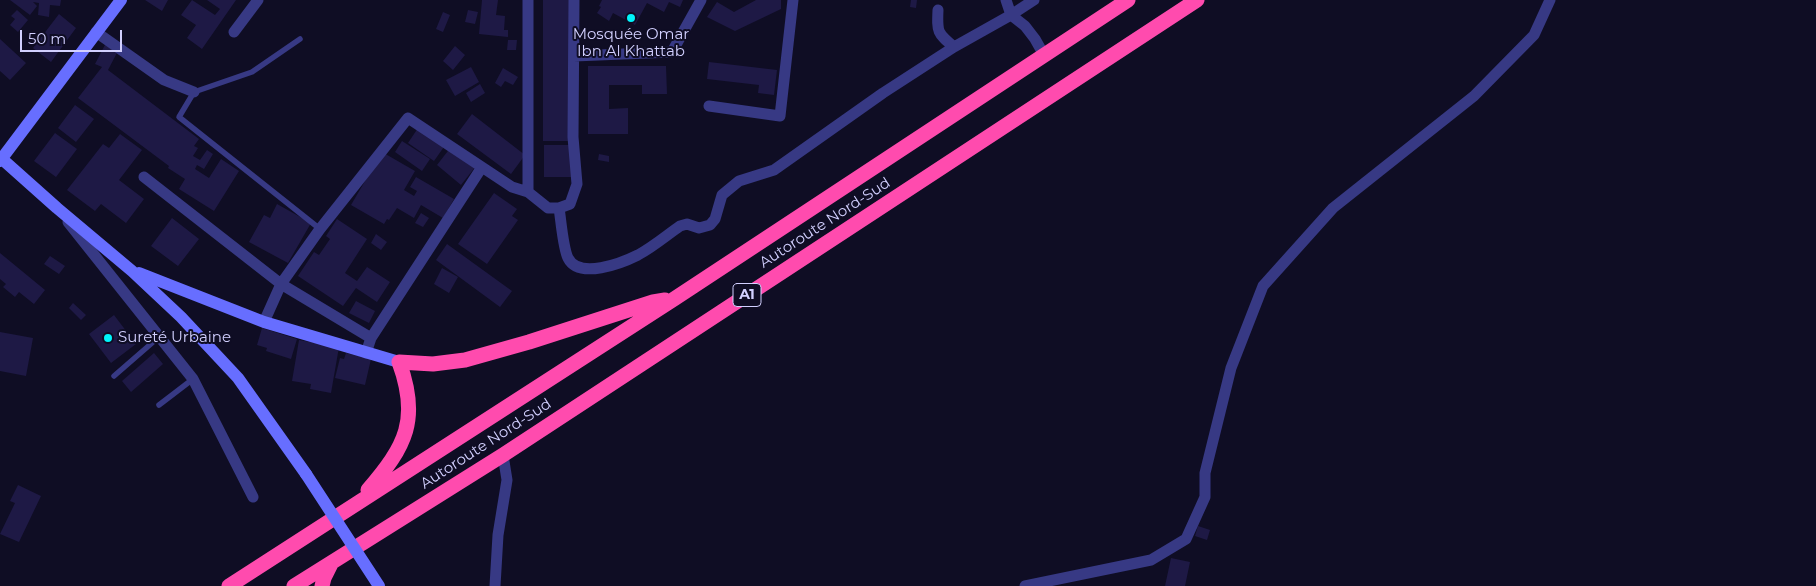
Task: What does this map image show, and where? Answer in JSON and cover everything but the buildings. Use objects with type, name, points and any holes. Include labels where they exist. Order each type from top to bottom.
[{"type":"highway","name":"Autoroute Nord-Sud","points":[[229,586],[674,299],[1128,0]]},
{"type":"highway","name":"Autoroute Nord-Sud","points":[[294,586],[503,455],[1197,0]]},
{"type":"highway","points":[[356,504],[390,463],[403,441],[410,400],[399,362],[433,364],[465,360],[529,342],[653,302],[674,299]]},
{"type":"highway","points":[[322,586],[333,560]]},
{"type":"main road","points":[[121,0],[1,160],[132,271],[181,317],[238,378],[306,474],[379,586]]},
{"type":"main road","points":[[132,271],[264,322],[399,362]]},
{"type":"street","points":[[234,32],[258,0]]},
{"type":"street","points":[[528,0],[528,192]]},
{"type":"street","points":[[264,322],[281,284],[320,229],[408,118],[512,187],[528,192],[548,208],[559,208],[570,204],[577,184],[573,137],[574,0]]},
{"type":"street","points":[[574,56],[672,52],[701,0]]},
{"type":"street","points":[[709,106],[780,116],[793,0]]},
{"type":"street","points":[[1006,0],[1010,15],[1025,26],[1044,55]]},
{"type":"street","points":[[559,208],[567,257],[573,266],[595,270],[638,255],[680,226],[687,224],[699,228],[707,227],[715,219],[722,195],[738,181],[774,170],[883,93],[954,47],[1034,0]]},
{"type":"street","points":[[1025,586],[1151,560],[1186,539],[1205,497],[1205,473],[1230,368],[1263,286],[1333,208],[1474,96],[1534,35],[1550,0]]},
{"type":"street","points":[[938,10],[937,26],[940,35],[954,47]]},
{"type":"street","points":[[96,32],[164,80],[194,92]]},
{"type":"street","points":[[366,353],[371,338],[482,167]]},
{"type":"street","points":[[144,177],[281,284],[371,338]]},
{"type":"street","points":[[57,208],[193,379],[254,497]]},
{"type":"street","points":[[495,586],[498,535],[507,480],[503,455]]},
{"type":"lane","points":[[300,39],[252,72],[194,92],[179,117],[320,229]]},
{"type":"lane","points":[[114,376],[160,336]]},
{"type":"lane","points":[[160,405],[193,379]]},
{"type":"place","name":"Mosquée Omar Ibn Al Khattab","points":[[631,18]]},
{"type":"place","name":"Sureté Urbaine","points":[[108,338]]}]
